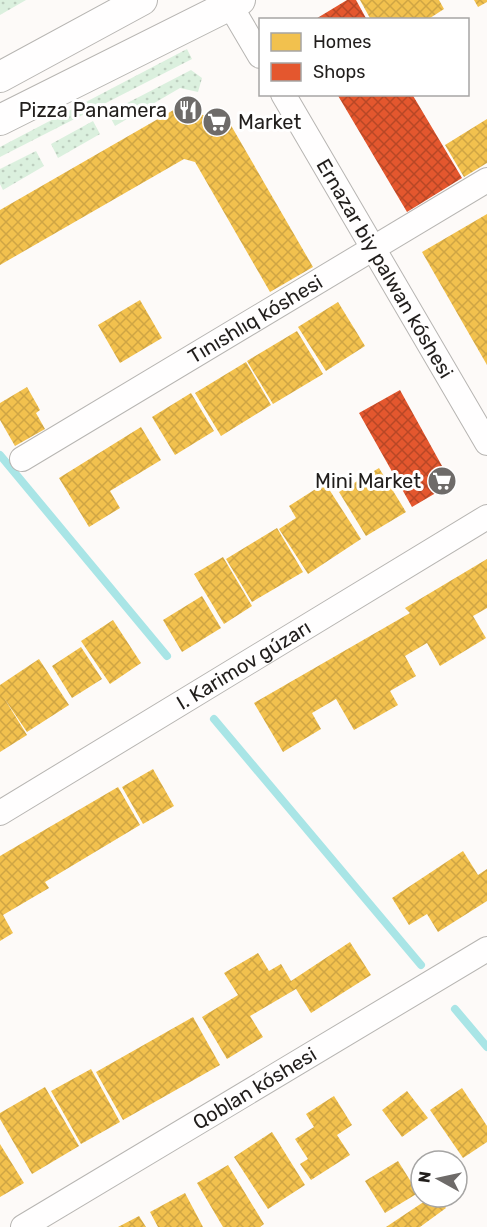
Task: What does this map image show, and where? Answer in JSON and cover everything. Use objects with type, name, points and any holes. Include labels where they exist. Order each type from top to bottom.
[{"type":"main road","points":[[0,77],[142,0]]},
{"type":"main road","points":[[0,120],[232,2]]},
{"type":"street","points":[[232,2],[259,52]]},
{"type":"street","name":"Ernazar biy palwan kóshesi","points":[[284,96],[487,443]]},
{"type":"street","name":"Tınıshlıq kóshesi","points":[[22,459],[487,180]]},
{"type":"street","name":"I. Karimov gúzarı","points":[[0,813],[487,517]]},
{"type":"street","name":"Qoblan kóshesi","points":[[23,1227],[487,949]]},
{"type":"green space","points":[[0,0],[26,0],[0,15]]},
{"type":"green space","points":[[187,49],[192,59],[0,157],[0,147]]},
{"type":"green space","points":[[191,70],[202,78],[198,92],[180,88],[115,126],[108,113]]},
{"type":"green space","points":[[93,121],[100,134],[58,158],[51,144]]},
{"type":"green space","points":[[36,151],[44,166],[3,190],[0,184],[0,169]]},
{"type":"building: Homes","points":[[360,0],[439,0],[444,9],[430,18],[370,18]]},
{"type":"building: Homes","points":[[474,0],[487,0],[487,2],[478,7]]},
{"type":"building: Homes","points":[[177,108],[229,122],[313,267],[270,292],[195,162],[184,159],[0,265],[0,210]]},
{"type":"building: Homes","points":[[487,119],[487,163],[464,177],[445,145]]},
{"type":"building: Homes","points":[[487,214],[487,365],[422,252]]},
{"type":"building: Homes","points":[[140,300],[162,338],[120,363],[98,325]]},
{"type":"building: Homes","points":[[338,302],[365,346],[326,371],[298,327]]},
{"type":"building: Homes","points":[[297,331],[323,374],[273,404],[247,361]]},
{"type":"building: Homes","points":[[246,362],[271,405],[221,436],[195,393]]},
{"type":"building: Homes","points":[[27,387],[40,410],[36,413],[45,429],[15,446],[0,420],[0,403]]},
{"type":"building: Homes","points":[[191,393],[214,431],[175,455],[152,417]]},
{"type":"building: Homes","points":[[141,427],[161,460],[110,491],[120,508],[89,527],[59,478]]},
{"type":"building: Homes","points":[[379,468],[406,512],[366,536],[339,492]]},
{"type":"building: Homes","points":[[325,483],[361,539],[308,574],[279,529],[296,518],[289,506]]},
{"type":"building: Homes","points":[[277,528],[303,572],[252,602],[226,559]]},
{"type":"building: Homes","points":[[223,557],[252,606],[224,624],[194,574]]},
{"type":"building: Homes","points":[[487,559],[487,608],[473,616],[486,638],[440,666],[427,643],[405,656],[416,676],[390,691],[398,705],[354,730],[336,699],[312,713],[321,729],[283,752],[254,703],[410,613],[405,608]]},
{"type":"building: Homes","points":[[202,596],[221,628],[182,652],[163,620]]},
{"type":"building: Homes","points":[[113,620],[141,663],[110,684],[81,641]]},
{"type":"building: Homes","points":[[81,647],[102,679],[72,698],[52,666]]},
{"type":"building: Homes","points":[[39,659],[69,705],[27,732],[4,698],[27,735],[0,752],[0,685]]},
{"type":"building: Homes","points":[[153,769],[174,806],[143,824],[122,787]]},
{"type":"building: Homes","points":[[118,787],[140,825],[45,882],[49,888],[3,915],[13,933],[0,941],[0,856]]},
{"type":"building: Homes","points":[[463,851],[478,875],[487,869],[487,901],[438,932],[427,914],[409,925],[392,898]]},
{"type":"building: Homes","points":[[350,942],[371,975],[311,1013],[296,989],[250,1016],[263,1037],[227,1059],[202,1017],[238,995],[224,973],[258,953],[269,971],[281,964],[291,981]]},
{"type":"building: Homes","points":[[193,1017],[220,1065],[123,1120],[96,1072]]},
{"type":"building: Homes","points":[[91,1069],[120,1122],[81,1144],[51,1091]]},
{"type":"building: Homes","points":[[45,1087],[79,1146],[32,1174],[0,1119],[0,1113]]},
{"type":"building: Homes","points":[[462,1088],[487,1126],[487,1142],[469,1154],[469,1149],[457,1149],[430,1110]]},
{"type":"building: Homes","points":[[407,1091],[428,1118],[402,1137],[382,1110]]},
{"type":"building: Homes","points":[[334,1096],[352,1125],[337,1135],[350,1155],[311,1180],[300,1164],[308,1159],[295,1139],[314,1127],[306,1114]]},
{"type":"building: Homes","points":[[272,1132],[305,1185],[268,1209],[234,1157]]},
{"type":"building: Homes","points":[[0,1144],[24,1183],[0,1197]]},
{"type":"building: Homes","points":[[398,1161],[409,1179],[409,1198],[385,1213],[365,1181]]},
{"type":"building: Homes","points":[[228,1165],[264,1224],[260,1227],[223,1227],[197,1183]]},
{"type":"building: Homes","points":[[185,1193],[203,1227],[158,1227],[150,1212]]},
{"type":"building: Homes","points":[[413,1209],[445,1209],[420,1227],[386,1227]]},
{"type":"building: Homes","points":[[139,1216],[146,1227],[118,1227]]},
{"type":"building: Shops","points":[[347,0],[356,0],[366,18],[317,18]]},
{"type":"building: Shops","points":[[338,96],[413,96],[462,178],[407,212]]},
{"type":"building: Shops","points":[[400,390],[447,475],[446,487],[412,507],[359,413]]},
{"type":"waterway","points":[[0,455],[167,656]]},
{"type":"waterway","points":[[214,719],[421,965]]},
{"type":"waterway","points":[[455,1009],[487,1047]]},
{"type":"place","name":"Pizza Panamera","points":[[188,110]]},
{"type":"place","name":"Market","points":[[217,122]]},
{"type":"place","name":"Mini Market","points":[[442,481]]}]
